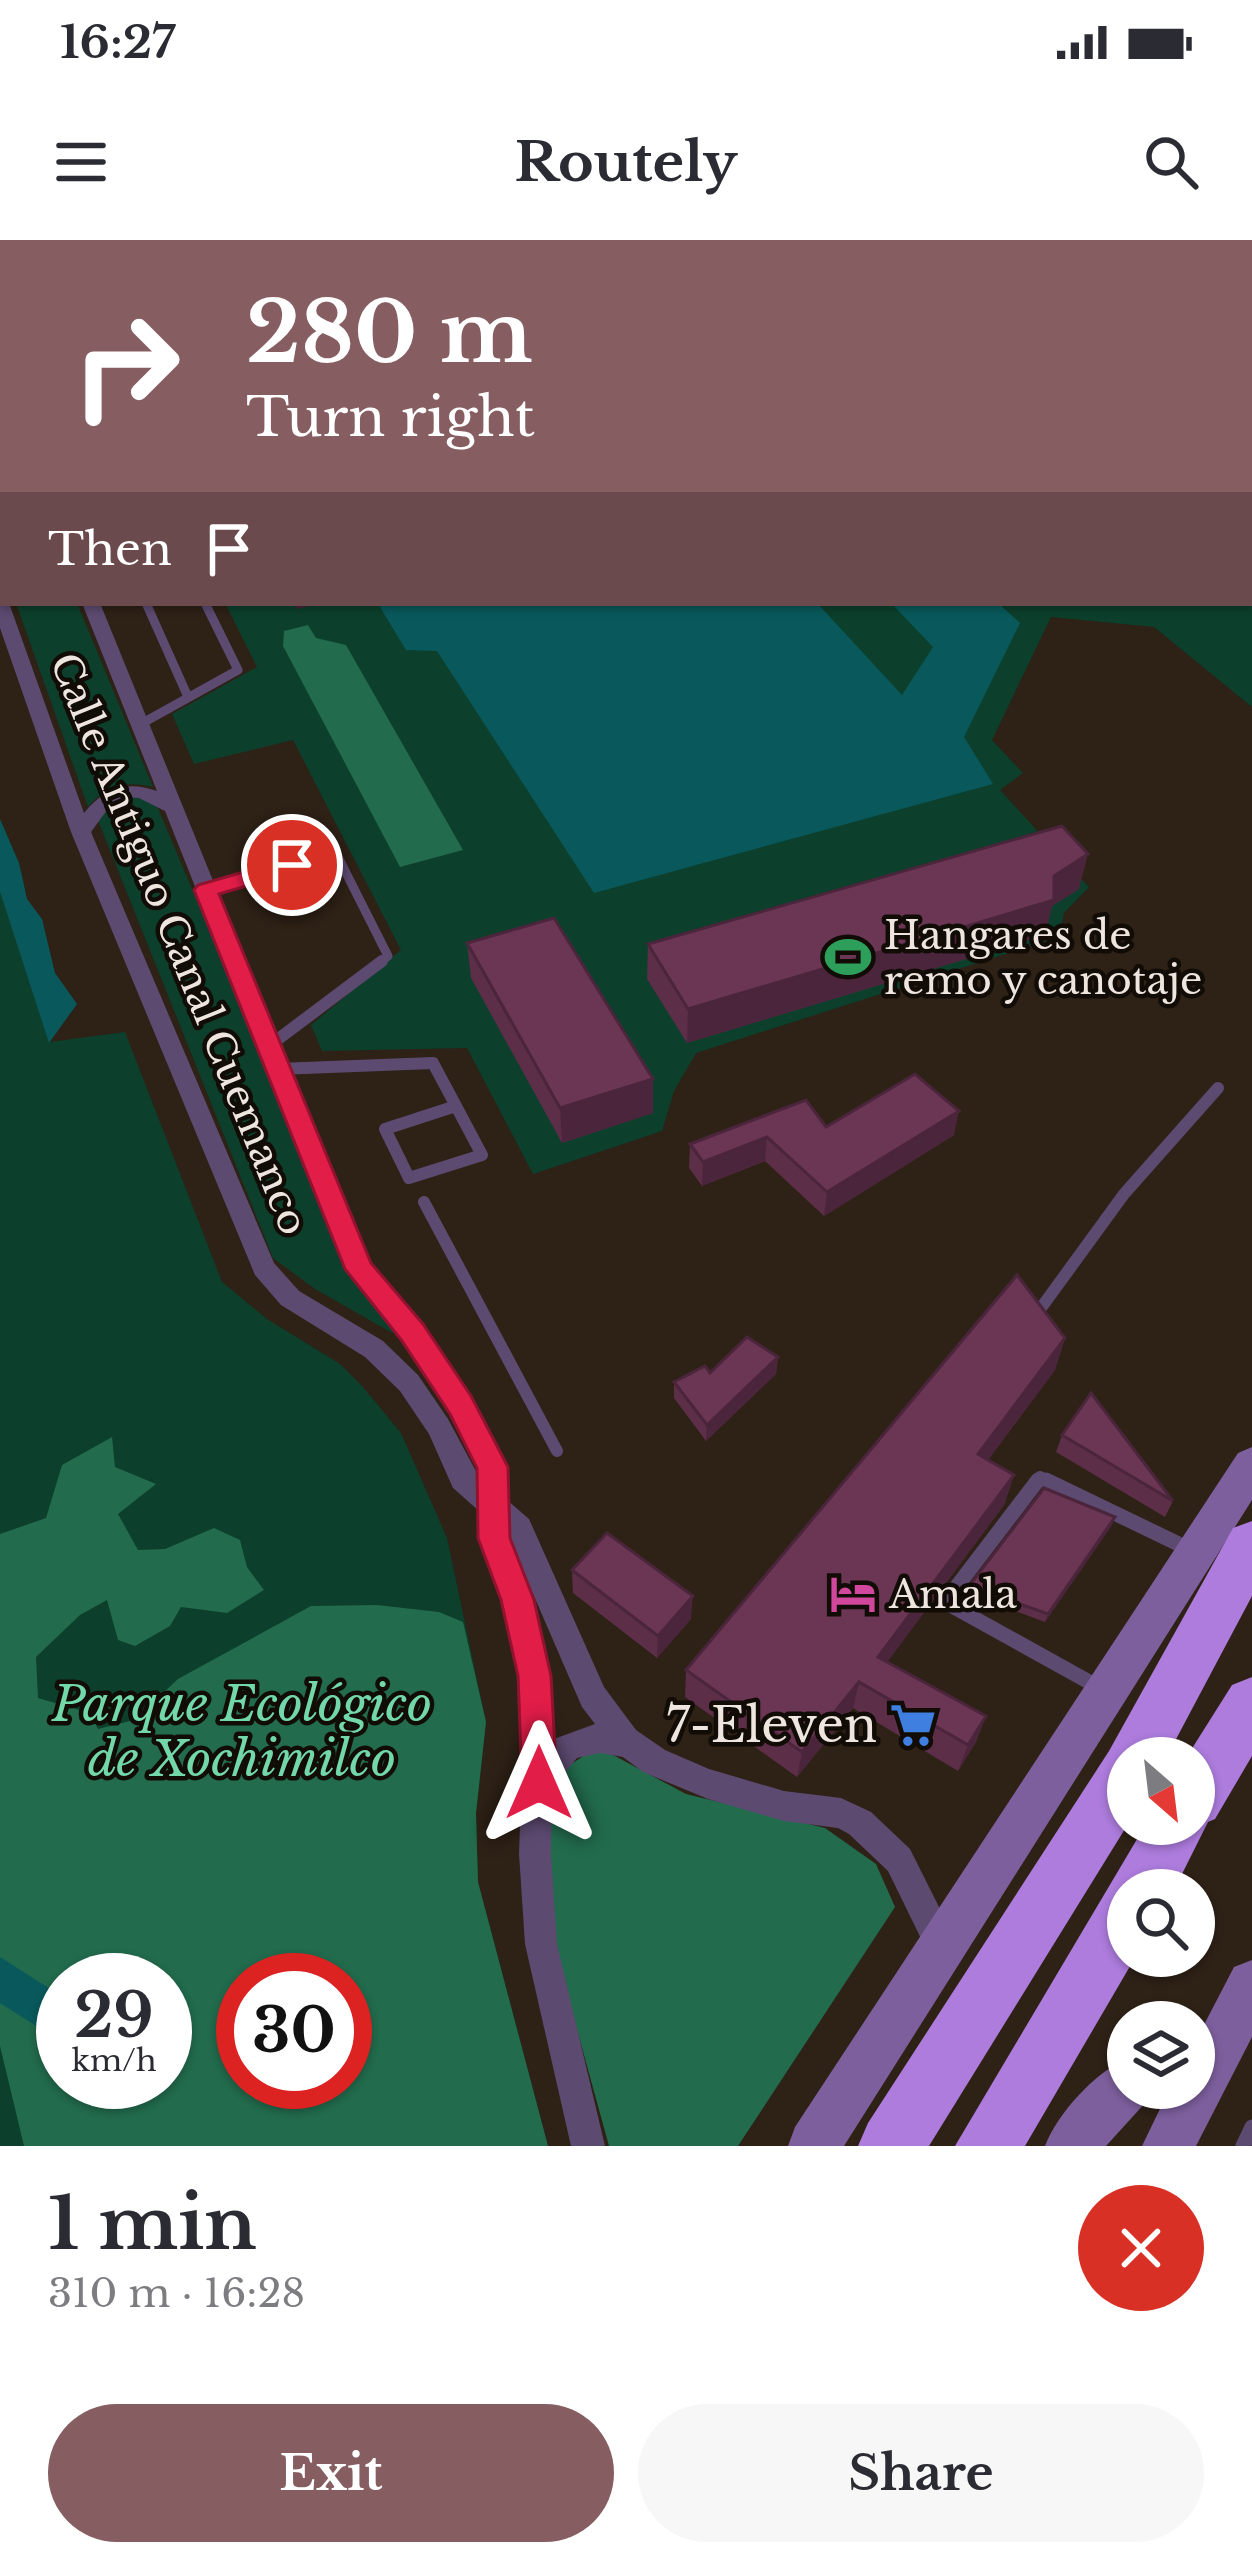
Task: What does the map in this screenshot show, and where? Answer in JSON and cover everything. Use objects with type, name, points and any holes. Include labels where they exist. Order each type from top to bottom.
[{"type":"highway","points":[[1147,1737],[1252,1545]]},
{"type":"highway","points":[[1215,1765],[1252,1704]]},
{"type":"highway","points":[[891,2146],[1107,1805]]},
{"type":"highway","points":[[988,2146],[1107,1945]]},
{"type":"main road","points":[[814,2146],[1252,1465]]},
{"type":"main road","points":[[1168,2146],[1233,2014]]},
{"type":"main road","points":[[1071,2146],[1107,2107]]},
{"type":"street","name":"Calle Antiguo Canal Cuemanco","points":[[1,606],[81,832],[264,1268],[290,1298],[374,1349],[409,1383],[439,1427],[464,1480],[519,1528],[602,1712],[639,1751]]},
{"type":"street","name":"Calle Antiguo Canal Cuemanco","points":[[92,606],[359,1269],[413,1333],[460,1405],[492,1467],[494,1538],[518,1600],[535,1676],[539,1783],[535,1854],[541,1944],[588,2146]]},
{"type":"street","points":[[81,832],[97,806],[128,789],[148,791],[172,806]]},
{"type":"street","name":"Calle Antiguo Canal Cuemanco","points":[[539,1783],[559,1752],[586,1739],[613,1738],[727,1790],[784,1806],[842,1814],[860,1823],[899,1860],[942,1945]]},
{"type":"lane","points":[[147,606],[188,697]]},
{"type":"lane","points":[[139,724],[238,670],[206,606]]},
{"type":"lane","points":[[206,890],[336,853],[388,956],[269,1046]]},
{"type":"lane","points":[[278,1069],[433,1064],[456,1106],[482,1155],[409,1178],[385,1129],[456,1106]]},
{"type":"lane","points":[[1041,1308],[1124,1194],[1218,1088]]},
{"type":"lane","points":[[424,1202],[557,1451]]},
{"type":"lane","points":[[1106,1691],[945,1602],[1040,1477],[1197,1553]]},
{"type":"lane","points":[[1243,2146],[1252,2127]]},
{"type":"green space","points":[[17,606],[78,606],[153,787],[117,786],[88,807]]},
{"type":"green space","points":[[226,606],[1252,606],[1252,707],[1154,627],[1051,617],[992,740],[1023,773],[1000,790],[1089,887],[1064,913],[1059,937],[696,1053],[674,1091],[662,1131],[533,1174],[467,1048],[322,1051],[311,1025],[401,950],[293,740],[194,764],[172,714],[257,667]]},
{"type":"green space","points":[[308,625],[316,638],[346,645],[463,850],[400,867],[283,646],[284,631]]},
{"type":"green space","points":[[125,795],[143,795],[157,806],[349,1261],[394,1334],[315,1289],[273,1258],[97,818]]},
{"type":"green space","name":"Parque Ecológico de Xochimilco","points":[[0,892],[49,1042],[125,1032],[222,1282],[267,1319],[340,1364],[362,1386],[401,1433],[447,1538],[486,1722],[476,1813],[478,1882],[548,2146],[0,2146]]},
{"type":"green space","points":[[112,1437],[115,1467],[156,1484],[118,1514],[138,1550],[165,1549],[214,1528],[240,1540],[247,1567],[264,1590],[227,1613],[181,1607],[170,1626],[135,1646],[118,1640],[107,1600],[80,1615],[36,1657],[38,1698],[90,1713],[98,1729],[134,1720],[178,1679],[311,1606],[377,1605],[439,1612],[463,1622],[486,1722],[476,1813],[478,1882],[548,2146],[24,2146],[0,2046],[0,1534],[46,1518],[62,1465]]},
{"type":"green space","points":[[593,1750],[613,1755],[686,1794],[825,1828],[876,1864],[895,1907],[738,2146],[609,2146],[553,1942],[545,1802],[557,1773]]},
{"type":"water","points":[[820,606],[902,695],[933,647],[894,606],[1001,606],[1020,623],[964,737],[993,784],[594,893],[437,651],[406,650],[380,607]]},
{"type":"water","points":[[0,819],[19,863],[27,899],[42,919],[55,973],[77,1004],[49,1043],[0,892]]},
{"type":"building","points":[[1062,826],[1088,854],[1054,876],[1054,900],[688,1009],[648,944]]},
{"type":"building","points":[[554,918],[653,1079],[560,1108],[467,943]]},
{"type":"building","points":[[915,1074],[959,1111],[827,1192],[767,1137],[703,1162],[690,1144],[806,1100],[826,1127]]},
{"type":"building","name":"Amala","points":[[1017,1275],[1065,1338],[978,1454],[1014,1475],[878,1657],[986,1716],[968,1745],[859,1682],[802,1752],[686,1670]]},
{"type":"building","points":[[747,1337],[778,1357],[707,1425],[674,1382],[705,1366],[710,1373]]},
{"type":"building","points":[[1091,1393],[1173,1501],[1062,1435]]},
{"type":"building","points":[[1044,1488],[1115,1517],[1048,1614],[969,1586]]},
{"type":"building","points":[[607,1533],[693,1596],[658,1636],[572,1570]]},
{"type":"waterway","points":[[0,1978],[36,2003]]},
{"type":"place","name":"Hangares de remo y canotaje","points":[[848,957]]},
{"type":"place","name":"Amala","points":[[853,1594]]},
{"type":"place","name":"7-Eleven","points":[[913,1725]]},
{"type":"route","points":[[292,865],[206,890],[359,1269],[413,1333],[460,1405],[492,1467],[494,1538],[518,1600],[535,1676],[539,1783]]}]
